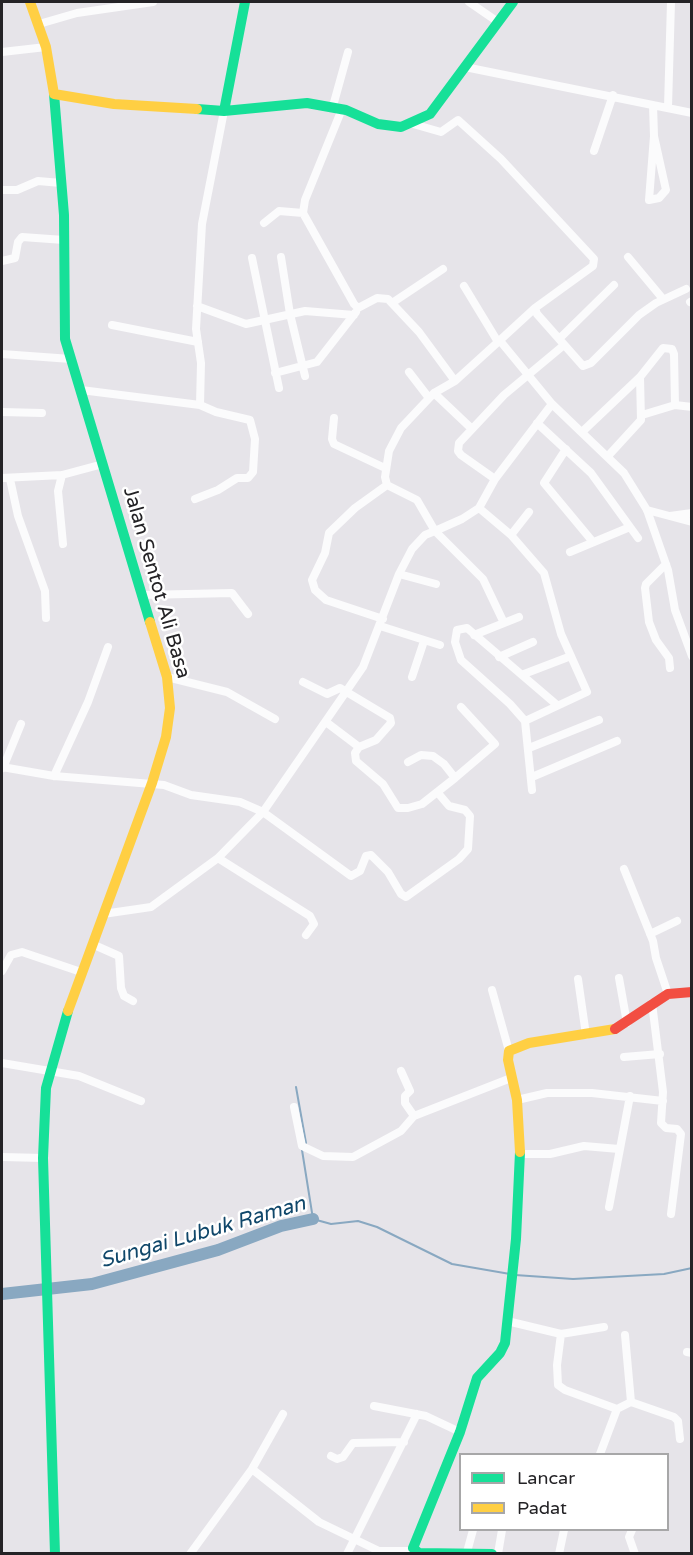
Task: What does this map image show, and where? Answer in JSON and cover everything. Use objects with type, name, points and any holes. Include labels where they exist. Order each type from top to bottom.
[{"type":"main road","name":"Jalan Sentot Ali Basa","points":[[30,2],[46,47],[54,94],[64,240],[63,318],[71,359],[167,677],[170,708],[166,737],[152,783],[60,1032],[46,1088],[43,1158],[53,1554]]},
{"type":"main road","points":[[224,111],[245,2]]},
{"type":"main road","points":[[54,94],[114,104],[224,111],[307,103],[338,108],[378,124],[401,127],[430,114],[513,2]]},
{"type":"main road","points":[[492,1554],[413,1552],[414,1544],[460,1432],[479,1373],[504,1349],[512,1276],[520,1154],[517,1100],[509,1051],[529,1043],[611,1030],[627,1023],[652,1003],[669,994],[692,992]]},
{"type":"street","points":[[39,24],[77,13],[153,2]]},
{"type":"street","points":[[469,2],[498,22]]},
{"type":"street","points":[[668,107],[671,2]]},
{"type":"street","points":[[2,52],[46,47]]},
{"type":"street","points":[[348,52],[338,108],[305,200],[303,213],[356,311]]},
{"type":"street","points":[[465,67],[692,113]]},
{"type":"street","points":[[594,151],[613,96]]},
{"type":"street","points":[[653,105],[654,136],[649,200],[659,198],[666,190],[654,136]]},
{"type":"street","points":[[200,405],[201,363],[197,306],[202,224],[224,111]]},
{"type":"street","points":[[387,485],[385,468],[393,440],[432,395],[455,381],[535,308],[593,266],[594,259],[501,159],[458,120],[441,132],[412,124]]},
{"type":"street","points":[[2,190],[17,190],[38,181],[61,183]]},
{"type":"street","points":[[264,223],[279,212],[303,213]]},
{"type":"street","points":[[2,261],[15,258],[18,242],[22,237],[64,240]]},
{"type":"street","points":[[628,256],[663,298]]},
{"type":"street","points":[[281,257],[305,376]]},
{"type":"street","points":[[252,258],[263,321],[279,388]]},
{"type":"street","points":[[392,303],[443,269]]},
{"type":"street","points":[[495,479],[458,451],[459,443],[504,395],[529,375],[614,285]]},
{"type":"street","points":[[464,286],[498,342],[501,342],[552,404],[624,473],[647,510],[666,564],[675,610],[692,656]]},
{"type":"street","points":[[535,308],[537,315],[586,366],[639,315],[663,298],[686,289]]},
{"type":"street","points":[[275,373],[317,362],[356,311],[377,298],[388,299],[392,303],[436,354],[455,381]]},
{"type":"street","points":[[197,306],[246,324],[311,311],[356,311]]},
{"type":"street","points":[[112,325],[198,342]]},
{"type":"street","points":[[582,432],[640,377],[663,348],[672,349],[674,354],[675,405]]},
{"type":"street","points":[[2,354],[71,359]]},
{"type":"street","points":[[409,372],[472,429]]},
{"type":"street","points":[[640,377],[642,415]]},
{"type":"street","points":[[81,390],[200,405],[216,412],[250,420],[255,439],[251,476],[237,478],[218,490],[195,499]]},
{"type":"street","points":[[103,914],[151,907],[218,858],[264,812],[363,667],[399,574],[412,549],[425,535],[479,508],[495,479],[552,404]]},
{"type":"street","points":[[608,456],[642,415],[660,407],[675,405],[692,407]]},
{"type":"street","points":[[2,412],[42,413]]},
{"type":"street","points":[[334,418],[332,439],[334,444],[385,468]]},
{"type":"street","points":[[537,423],[591,473],[638,538]]},
{"type":"street","points":[[566,449],[544,483],[594,542]]},
{"type":"street","points":[[46,618],[45,591],[6,479],[62,475],[103,464]]},
{"type":"street","points":[[62,475],[58,491],[63,544]]},
{"type":"street","points":[[387,485],[417,500],[435,531],[483,579],[504,623]]},
{"type":"street","points":[[387,485],[355,508],[329,533],[324,553],[312,580],[315,590],[326,600],[424,641],[440,645]]},
{"type":"street","points":[[479,508],[511,535],[544,573],[561,634],[587,692],[525,721]]},
{"type":"street","points":[[647,510],[692,522]]},
{"type":"street","points":[[511,535],[529,512]]},
{"type":"street","points":[[668,516],[692,513]]},
{"type":"street","points":[[570,552],[630,527]]},
{"type":"street","points":[[666,564],[646,584],[645,588],[649,622],[656,640],[669,658],[670,668]]},
{"type":"street","points":[[399,574],[436,584]]},
{"type":"street","points":[[142,595],[232,593],[248,614]]},
{"type":"street","points":[[474,635],[519,617]]},
{"type":"street","points":[[532,790],[525,721],[457,653],[457,630],[467,628],[499,657],[524,674],[557,705]]},
{"type":"street","points":[[412,677],[424,641]]},
{"type":"street","points":[[499,657],[533,642]]},
{"type":"street","points":[[54,776],[88,702],[108,647]]},
{"type":"street","points":[[524,674],[571,656]]},
{"type":"street","points":[[167,677],[227,692],[275,719]]},
{"type":"street","points":[[303,682],[327,694],[340,688],[391,720],[376,740],[359,747],[355,753],[356,761],[383,784],[398,808],[415,807],[438,793],[495,744],[461,707]]},
{"type":"street","points":[[529,748],[598,720]]},
{"type":"street","points":[[326,722],[359,747]]},
{"type":"street","points":[[21,724],[2,768],[54,776],[152,783],[199,797],[240,802],[264,812],[351,876],[360,871],[366,856],[371,855],[388,872],[401,894],[406,897],[459,859],[468,849],[470,816],[465,810],[449,806],[438,793]]},
{"type":"street","points":[[532,777],[617,741]]},
{"type":"street","points":[[408,762],[421,755],[433,756],[444,764],[455,778]]},
{"type":"street","points":[[218,858],[310,916],[314,924],[306,935]]},
{"type":"street","points":[[624,869],[650,934],[669,994]]},
{"type":"street","points":[[650,934],[677,921]]},
{"type":"street","points":[[92,944],[119,956],[121,988],[124,996],[133,1001]]},
{"type":"street","points":[[2,971],[11,955],[22,952],[81,972]]},
{"type":"street","points":[[619,978],[627,1023]]},
{"type":"street","points":[[578,979],[586,1035]]},
{"type":"street","points":[[492,990],[509,1051]]},
{"type":"street","points":[[652,1003],[660,1054],[663,1101],[661,1123],[663,1127],[679,1130],[681,1134],[671,1214]]},
{"type":"street","points":[[624,1057],[660,1054]]},
{"type":"street","points":[[2,1063],[79,1076],[141,1101]]},
{"type":"street","points":[[401,1071],[410,1093],[405,1096],[405,1103],[414,1116]]},
{"type":"street","points":[[294,1107],[302,1146],[316,1153],[337,1158],[353,1157],[400,1131],[414,1116],[512,1078]]},
{"type":"street","points":[[517,1100],[547,1093],[630,1096],[663,1101]]},
{"type":"street","points":[[609,1207],[630,1096]]},
{"type":"street","points":[[520,1154],[543,1155],[584,1146],[619,1149]]},
{"type":"street","points":[[2,1157],[43,1158]]},
{"type":"street","points":[[507,1321],[561,1334],[604,1327]]},
{"type":"street","points":[[561,1334],[557,1365],[558,1385],[565,1390],[617,1409]]},
{"type":"street","points":[[625,1335],[631,1402]]},
{"type":"street","points":[[601,1453],[617,1409],[631,1402],[674,1417],[678,1421],[680,1439]]},
{"type":"street","points":[[374,1406],[417,1414],[460,1432]]},
{"type":"street","points":[[190,1554],[252,1469],[283,1414]]},
{"type":"street","points":[[347,1554],[417,1414]]},
{"type":"street","points":[[331,1456],[337,1460],[343,1457],[353,1443],[404,1442]]},
{"type":"street","points":[[252,1469],[319,1522],[379,1551],[413,1552]]},
{"type":"street","points":[[467,1552],[473,1531]]},
{"type":"street","points":[[498,1554],[502,1531]]},
{"type":"street","points":[[559,1554],[564,1531]]},
{"type":"street","points":[[632,1531],[629,1537],[635,1554]]},
{"type":"waterway","points":[[296,1087],[306,1143]]},
{"type":"waterway","name":"Sungai Lubuk Raman","points":[[302,1150],[313,1219],[331,1224],[358,1221],[377,1227],[452,1264],[510,1274]]},
{"type":"waterway","name":"Sungai Lubuk Raman","points":[[2,1294],[92,1284],[218,1250],[281,1226],[313,1219]]},
{"type":"waterway","name":"Sungai Lubuk Raman","points":[[515,1275],[573,1279],[664,1274],[692,1268]]},
{"type":"traffic: fast","points":[[224,111],[245,2]]},
{"type":"traffic: fast","points":[[197,109],[224,111],[307,103],[346,110],[378,124],[401,127],[430,114],[513,2]]},
{"type":"traffic: fast","points":[[54,94],[64,215],[65,339],[150,622]]},
{"type":"traffic: fast","points":[[55,1554],[43,1158],[46,1088],[68,1011]]},
{"type":"traffic: fast","points":[[492,1554],[419,1553],[413,1548],[460,1432],[477,1378],[500,1353],[505,1343],[516,1239],[520,1152]]},
{"type":"traffic: slow","points":[[30,2],[46,47],[54,94],[114,104],[197,109]]},
{"type":"traffic: slow","points":[[68,1011],[152,783],[166,737],[170,708],[167,677],[150,622]]},
{"type":"traffic: slow","points":[[520,1152],[517,1100],[508,1060],[509,1051],[529,1043],[615,1029]]},
{"type":"traffic: jam","points":[[615,1029],[668,994],[692,992]]}]
